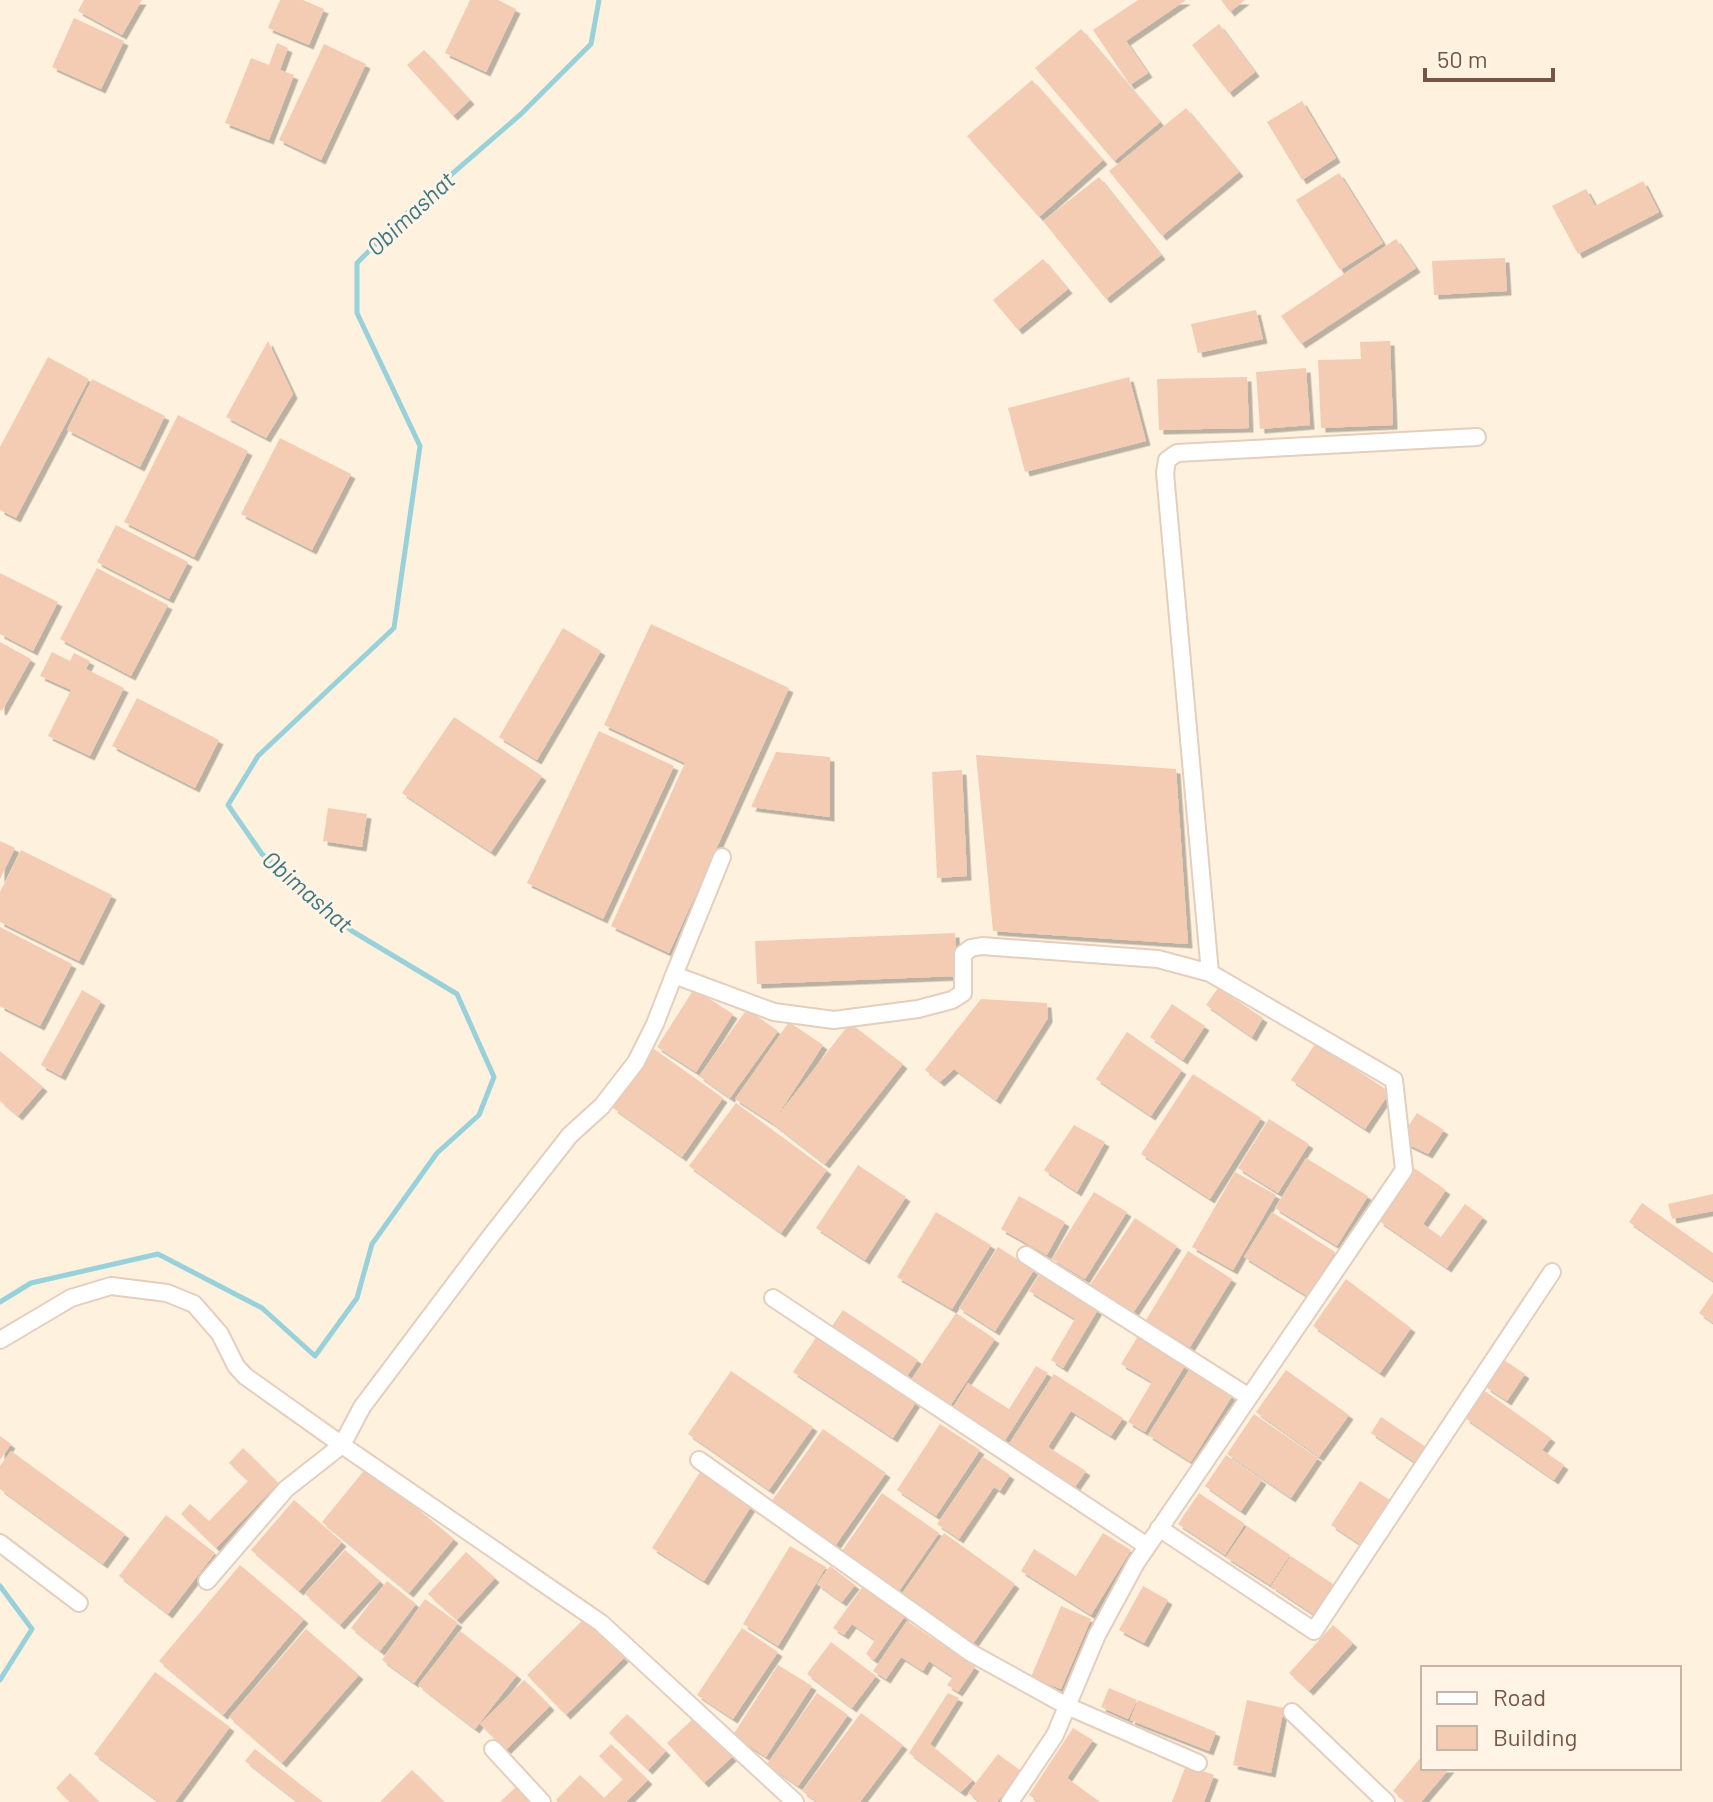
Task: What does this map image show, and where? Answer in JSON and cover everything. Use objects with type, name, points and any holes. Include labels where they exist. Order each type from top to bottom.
[{"type":"street","points":[[1210,973],[1165,473],[1167,460],[1177,453],[1477,437]]},
{"type":"street","points":[[207,1581],[286,1489],[342,1445],[362,1407],[490,1237],[570,1135],[602,1106],[636,1062],[655,1024],[722,857]]},
{"type":"street","points":[[674,975],[774,1012],[834,1020],[918,1009],[952,1000],[963,993],[963,954],[971,948],[982,946],[1158,959],[1210,973],[1394,1080],[1404,1170],[1147,1546],[1097,1635],[1055,1735],[1010,1802]]},
{"type":"street","points":[[1026,1255],[1249,1397]]},
{"type":"street","points":[[1159,1528],[1314,1631],[1552,1272]]},
{"type":"street","points":[[0,1340],[71,1298],[111,1286],[167,1293],[194,1304],[220,1334],[236,1366],[245,1376],[601,1623],[795,1802]]},
{"type":"street","points":[[773,1298],[1147,1546]]},
{"type":"street","points":[[699,1460],[971,1653],[1067,1706],[1198,1763]]},
{"type":"street","points":[[0,1543],[79,1603]]},
{"type":"street","points":[[1292,1712],[1386,1802]]},
{"type":"street","points":[[493,1749],[542,1802]]},
{"type":"building","points":[[84,0],[142,0],[122,35],[78,11]]},
{"type":"building","points":[[280,0],[303,0],[324,9],[309,45],[268,28]]},
{"type":"building","points":[[470,0],[498,0],[516,9],[486,72],[445,53]]},
{"type":"building","points":[[1138,0],[1186,0],[1126,41],[1148,73],[1130,85],[1093,30]]},
{"type":"building","points":[[1221,0],[1245,0],[1230,12]]},
{"type":"building","points":[[74,18],[124,41],[101,89],[52,67]]},
{"type":"building","points":[[1219,24],[1255,72],[1229,93],[1192,45]]},
{"type":"building","points":[[1081,29],[1160,122],[1114,161],[1035,68]]},
{"type":"building","points":[[277,43],[288,48],[280,70],[294,75],[269,140],[225,123],[251,58],[269,65]]},
{"type":"building","points":[[324,44],[366,64],[321,160],[279,140]]},
{"type":"building","points":[[424,50],[470,100],[453,116],[407,65]]},
{"type":"building","points":[[1032,80],[1103,160],[1039,217],[967,136]]},
{"type":"building","points":[[1302,101],[1336,158],[1302,180],[1267,122]]},
{"type":"building","points":[[1186,108],[1239,172],[1162,236],[1109,171]]},
{"type":"building","points":[[1339,173],[1383,243],[1340,270],[1296,200]]},
{"type":"building","points":[[1099,177],[1161,255],[1106,299],[1043,221]]},
{"type":"building","points":[[1643,181],[1659,212],[1578,254],[1552,206],[1586,189],[1595,206]]},
{"type":"building","points":[[1396,239],[1416,268],[1301,344],[1281,316]]},
{"type":"building","points":[[1505,258],[1507,291],[1434,295],[1432,261]]},
{"type":"building","points":[[1043,259],[1068,289],[1018,330],[993,300]]},
{"type":"building","points":[[1256,310],[1263,339],[1198,353],[1191,324]]},
{"type":"building","points":[[268,341],[293,394],[266,438],[226,417]]},
{"type":"building","points":[[1390,341],[1393,425],[1321,428],[1318,360],[1361,359],[1360,342]]},
{"type":"building","points":[[48,357],[89,379],[16,518],[0,510],[0,447]]},
{"type":"building","points":[[1306,368],[1310,425],[1260,429],[1256,372]]},
{"type":"building","points":[[1129,377],[1146,441],[1025,472],[1008,408]]},
{"type":"building","points":[[1247,377],[1249,428],[1159,430],[1157,379]]},
{"type":"building","points":[[92,379],[165,416],[140,467],[67,430]]},
{"type":"building","points":[[178,415],[248,451],[194,557],[124,522]]},
{"type":"building","points":[[280,438],[351,474],[312,550],[241,514]]},
{"type":"building","points":[[116,525],[188,562],[169,599],[97,562]]},
{"type":"building","points":[[97,568],[168,605],[131,676],[60,639]]},
{"type":"building","points":[[0,573],[58,602],[33,651],[0,634]]},
{"type":"building","points":[[651,624],[789,688],[669,953],[611,926],[685,763],[604,725]]},
{"type":"building","points":[[563,628],[601,651],[537,760],[499,737]]},
{"type":"building","points":[[0,642],[31,659],[2,711],[0,710]]},
{"type":"building","points":[[52,652],[70,661],[74,653],[90,661],[86,669],[124,688],[90,756],[48,736],[71,690],[40,676]]},
{"type":"building","points":[[137,698],[219,740],[195,788],[112,746]]},
{"type":"building","points":[[454,717],[542,776],[491,852],[402,793]]},
{"type":"building","points":[[599,731],[674,766],[603,919],[527,883]]},
{"type":"building","points":[[776,752],[830,757],[830,817],[751,807]]},
{"type":"building","points":[[976,755],[1176,769],[1188,944],[993,931]]},
{"type":"building","points":[[962,770],[967,876],[937,878],[932,772]]},
{"type":"building","points":[[328,808],[367,814],[362,847],[323,841]]},
{"type":"building","points":[[0,841],[15,848],[0,879]]},
{"type":"building","points":[[21,850],[112,895],[79,961],[0,922],[0,892]]},
{"type":"building","points":[[0,927],[72,964],[40,1026],[0,1006]]},
{"type":"building","points":[[955,933],[957,976],[757,984],[755,941]]},
{"type":"building","points":[[1218,988],[1263,1018],[1252,1037],[1206,1005]]},
{"type":"building","points":[[694,989],[733,1014],[696,1072],[657,1047]]},
{"type":"building","points":[[82,990],[101,1001],[61,1076],[41,1065]]},
{"type":"building","points":[[981,999],[1047,1003],[1048,1018],[996,1100],[954,1069],[940,1082],[925,1070]]},
{"type":"building","points":[[1172,1004],[1205,1026],[1183,1060],[1150,1037]]},
{"type":"building","points":[[747,1009],[778,1031],[730,1098],[699,1076]]},
{"type":"building","points":[[789,1022],[823,1045],[776,1118],[850,1023],[903,1064],[825,1164],[735,1099]]},
{"type":"building","points":[[1127,1032],[1182,1070],[1151,1116],[1096,1079]]},
{"type":"building","points":[[1316,1043],[1390,1092],[1365,1129],[1291,1080]]},
{"type":"building","points":[[654,1049],[723,1098],[682,1157],[613,1108]]},
{"type":"building","points":[[0,1051],[43,1087],[18,1116],[0,1101]]},
{"type":"building","points":[[1193,1074],[1261,1118],[1210,1199],[1141,1154]]},
{"type":"building","points":[[736,1103],[827,1170],[781,1233],[689,1166]]},
{"type":"building","points":[[1417,1113],[1444,1130],[1428,1154],[1399,1140]]},
{"type":"building","points":[[1269,1119],[1309,1144],[1278,1193],[1238,1168]]},
{"type":"building","points":[[1074,1125],[1105,1142],[1077,1192],[1044,1170]]},
{"type":"building","points":[[1306,1158],[1368,1196],[1337,1246],[1275,1208]]},
{"type":"building","points":[[858,1165],[906,1197],[865,1260],[816,1228]]},
{"type":"building","points":[[1414,1168],[1446,1190],[1423,1224],[1441,1237],[1465,1204],[1483,1217],[1447,1268],[1379,1221]]},
{"type":"building","points":[[1235,1172],[1276,1195],[1233,1270],[1192,1247]]},
{"type":"building","points":[[1094,1192],[1127,1212],[1085,1279],[1052,1259]]},
{"type":"building","points":[[1713,1194],[1713,1211],[1672,1219],[1668,1204]]},
{"type":"building","points":[[1019,1196],[1065,1222],[1047,1255],[1001,1229]]},
{"type":"building","points":[[1642,1203],[1713,1253],[1713,1281],[1629,1222]]},
{"type":"building","points":[[936,1212],[991,1245],[952,1309],[897,1277]]},
{"type":"building","points":[[1272,1212],[1335,1252],[1307,1296],[1244,1257]]},
{"type":"building","points":[[1135,1218],[1177,1246],[1133,1313],[1090,1285]]},
{"type":"building","points":[[998,1247],[1034,1270],[995,1331],[959,1308]]},
{"type":"building","points":[[1188,1251],[1232,1279],[1190,1347],[1146,1320]]},
{"type":"building","points":[[1040,1273],[1099,1308],[1063,1368],[1051,1360],[1075,1319],[1029,1291]]},
{"type":"building","points":[[1346,1279],[1411,1328],[1380,1373],[1313,1326]]},
{"type":"building","points":[[1713,1293],[1713,1323],[1699,1313]]},
{"type":"building","points":[[843,1310],[918,1360],[905,1379],[830,1329]]},
{"type":"building","points":[[956,1313],[995,1339],[950,1406],[911,1380]]},
{"type":"building","points":[[1140,1333],[1187,1362],[1145,1432],[1128,1422],[1152,1382],[1121,1364]]},
{"type":"building","points":[[817,1336],[916,1402],[893,1438],[793,1372]]},
{"type":"building","points":[[1504,1360],[1525,1374],[1507,1401],[1486,1387]]},
{"type":"building","points":[[1036,1366],[1048,1373],[1004,1442],[952,1409],[968,1383],[1009,1409]]},
{"type":"building","points":[[1192,1366],[1234,1393],[1191,1462],[1148,1435]]},
{"type":"building","points":[[1286,1370],[1349,1415],[1319,1457],[1256,1412]]},
{"type":"building","points":[[731,1371],[813,1427],[769,1490],[688,1434]]},
{"type":"building","points":[[1054,1374],[1123,1418],[1111,1436],[1071,1411],[1048,1447],[1086,1471],[1075,1487],[1009,1444]]},
{"type":"building","points":[[1485,1391],[1551,1438],[1542,1450],[1564,1465],[1554,1480],[1465,1418]]},
{"type":"building","points":[[1254,1414],[1318,1458],[1291,1498],[1227,1454]]},
{"type":"building","points":[[1381,1417],[1426,1447],[1416,1463],[1371,1433]]},
{"type":"building","points":[[940,1424],[980,1450],[936,1516],[897,1490]]},
{"type":"building","points":[[823,1429],[886,1473],[835,1546],[771,1502]]},
{"type":"building","points":[[0,1436],[11,1444],[0,1460]]},
{"type":"building","points":[[243,1448],[278,1483],[216,1548],[181,1514],[190,1504],[209,1521],[248,1481],[229,1463]]},
{"type":"building","points":[[11,1451],[125,1534],[103,1564],[0,1489],[0,1466]]},
{"type":"building","points":[[1226,1455],[1262,1480],[1241,1511],[1205,1486]]},
{"type":"building","points":[[983,1457],[1010,1475],[1000,1491],[994,1487],[959,1539],[937,1524]]},
{"type":"building","points":[[367,1467],[454,1539],[409,1593],[322,1522]]},
{"type":"building","points":[[700,1472],[752,1505],[704,1581],[652,1548]]},
{"type":"building","points":[[1360,1481],[1390,1500],[1361,1545],[1331,1525]]},
{"type":"building","points":[[882,1493],[939,1533],[897,1594],[840,1554]]},
{"type":"building","points":[[1199,1493],[1245,1524],[1225,1555],[1178,1524]]},
{"type":"building","points":[[294,1500],[342,1542],[299,1591],[251,1550]]},
{"type":"building","points":[[166,1515],[215,1553],[168,1614],[119,1576]]},
{"type":"building","points":[[1247,1526],[1290,1555],[1270,1585],[1226,1557]]},
{"type":"building","points":[[944,1533],[1015,1584],[972,1645],[901,1595]]},
{"type":"building","points":[[1103,1533],[1131,1550],[1091,1615],[1021,1571],[1034,1549],[1076,1576]]},
{"type":"building","points":[[790,1546],[826,1567],[778,1646],[743,1624]]},
{"type":"building","points":[[345,1550],[380,1581],[340,1625],[305,1594]]},
{"type":"building","points":[[466,1552],[495,1578],[457,1620],[428,1594]]},
{"type":"building","points":[[1291,1556],[1333,1584],[1313,1614],[1271,1586]]},
{"type":"building","points":[[240,1565],[304,1619],[223,1715],[159,1661]]},
{"type":"building","points":[[830,1566],[855,1585],[842,1602],[817,1584]]},
{"type":"building","points":[[387,1581],[416,1604],[380,1651],[351,1628]]},
{"type":"building","points":[[863,1586],[905,1616],[874,1660],[866,1654],[875,1640],[852,1624],[844,1635],[833,1628]]},
{"type":"building","points":[[1143,1586],[1168,1600],[1144,1643],[1119,1630]]},
{"type":"building","points":[[425,1599],[458,1623],[414,1683],[382,1660]]},
{"type":"building","points":[[1061,1606],[1091,1619],[1061,1689],[1031,1677]]},
{"type":"building","points":[[585,1618],[624,1658],[566,1715],[527,1675]]},
{"type":"building","points":[[907,1621],[975,1667],[958,1692],[947,1685],[953,1677],[929,1661],[923,1671],[901,1657],[886,1679],[873,1671]]},
{"type":"building","points":[[1333,1625],[1353,1643],[1309,1691],[1289,1673]]},
{"type":"building","points":[[742,1628],[778,1652],[733,1719],[697,1695]]},
{"type":"building","points":[[306,1629],[359,1675],[282,1763],[229,1717]]},
{"type":"building","points":[[460,1631],[517,1675],[475,1729],[418,1685]]},
{"type":"building","points":[[831,1642],[876,1676],[852,1708],[807,1674]]},
{"type":"building","points":[[778,1665],[812,1686],[766,1757],[733,1735]]},
{"type":"building","points":[[155,1672],[230,1727],[175,1802],[159,1802],[94,1754]]},
{"type":"building","points":[[524,1680],[550,1706],[506,1750],[480,1724]]},
{"type":"building","points":[[1109,1688],[1137,1700],[1128,1719],[1101,1707]]},
{"type":"building","points":[[817,1693],[848,1715],[798,1786],[767,1764]]},
{"type":"building","points":[[948,1693],[959,1698],[930,1744],[973,1780],[961,1792],[909,1753]]},
{"type":"building","points":[[1138,1700],[1216,1732],[1209,1751],[1130,1720]]},
{"type":"building","points":[[1247,1700],[1284,1708],[1271,1773],[1233,1765]]},
{"type":"building","points":[[861,1713],[903,1745],[860,1802],[817,1802],[802,1791]]},
{"type":"building","points":[[627,1714],[666,1751],[648,1770],[609,1733]]},
{"type":"building","points":[[695,1717],[733,1756],[704,1783],[667,1743]]},
{"type":"building","points":[[1073,1728],[1093,1740],[1067,1778],[1100,1802],[1039,1802],[1029,1795]]},
{"type":"building","points":[[611,1744],[648,1780],[626,1802],[558,1802],[556,1800],[580,1775],[604,1798],[623,1779],[599,1756]]},
{"type":"building","points":[[255,1749],[323,1802],[298,1802],[245,1761]]},
{"type":"building","points":[[998,1754],[1021,1771],[997,1802],[980,1802],[968,1793]]},
{"type":"building","points":[[1421,1757],[1421,1770],[1448,1770],[1421,1802],[1406,1802],[1393,1791]]},
{"type":"building","points":[[1186,1765],[1214,1775],[1204,1802],[1172,1802]]},
{"type":"building","points":[[412,1770],[444,1802],[380,1802]]},
{"type":"building","points":[[70,1773],[99,1802],[70,1802],[56,1788]]},
{"type":"building","points":[[516,1787],[531,1802],[500,1802]]},
{"type":"waterway","name":"Obimashat","points":[[0,1302],[31,1283],[158,1254],[262,1308],[315,1356],[357,1298],[372,1244],[437,1153],[479,1115],[494,1077],[457,994],[352,931],[262,854],[228,805],[258,756],[394,628],[420,446],[357,313],[357,263],[407,213],[521,114],[591,44],[599,0]]},
{"type":"waterway","name":"Obimashat","points":[[0,1586],[32,1629],[0,1680]]}]
